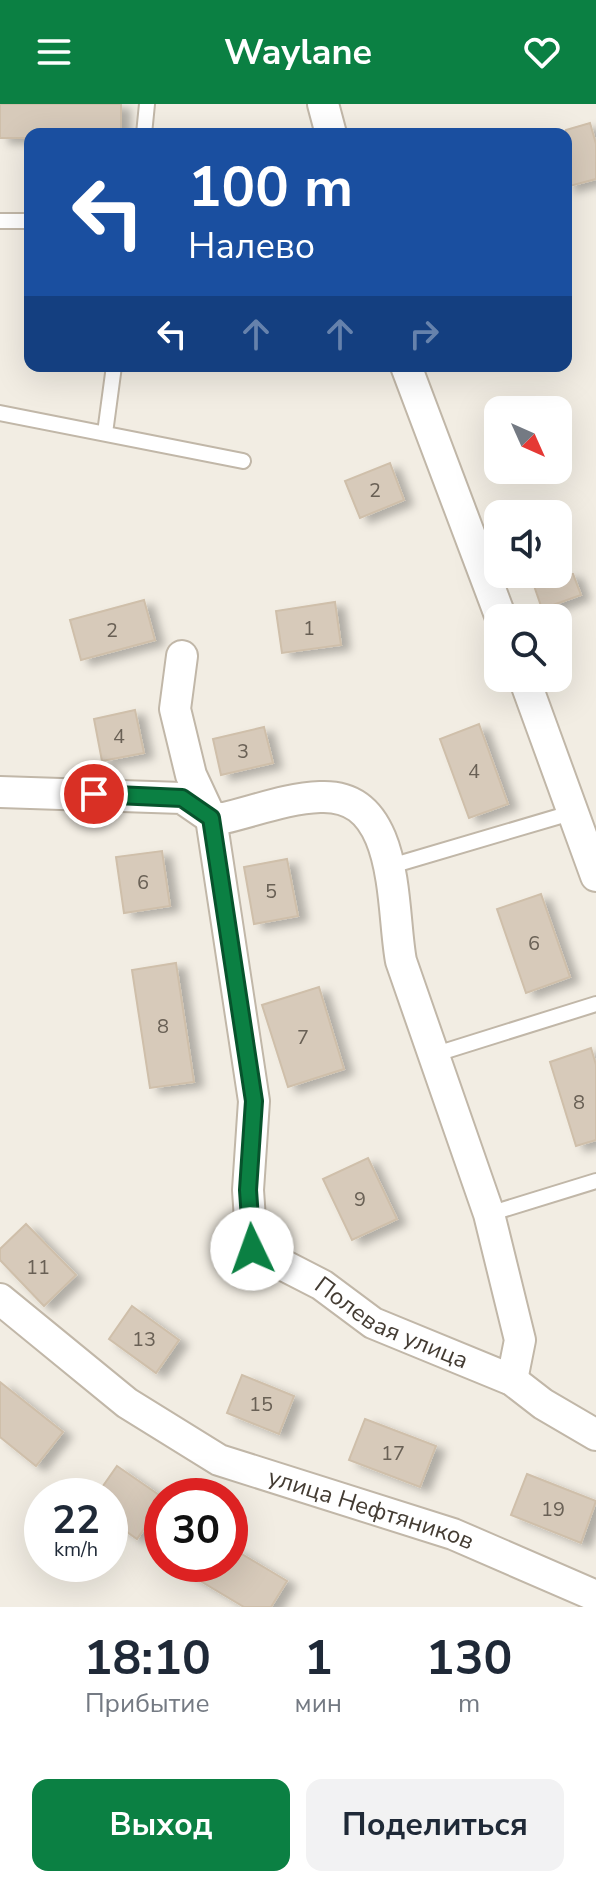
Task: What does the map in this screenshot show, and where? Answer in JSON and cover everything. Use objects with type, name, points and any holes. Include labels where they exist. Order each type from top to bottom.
[{"type":"street","points":[[323,104],[329,128]]},
{"type":"street","points":[[408,372],[496,604]]},
{"type":"street","name":"Полевая улица","points":[[182,656],[175,709],[191,775],[211,818],[254,1101],[248,1190],[252,1249],[322,1285],[373,1323],[512,1380],[543,1404],[596,1435]]},
{"type":"street","points":[[529,692],[596,876]]},
{"type":"street","points":[[0,792],[182,798],[211,818],[224,818],[319,797],[341,798],[374,825],[386,846],[391,866],[394,926],[401,961],[489,1214],[520,1340],[512,1380]]},
{"type":"street","name":"улица Нефтяников","points":[[0,1299],[127,1403],[219,1460],[261,1476],[453,1534],[596,1596]]},
{"type":"lane","points":[[145,128],[147,104]]},
{"type":"lane","points":[[0,221],[24,221]]},
{"type":"lane","points":[[105,433],[113,372]]},
{"type":"lane","points":[[0,413],[243,461]]},
{"type":"lane","points":[[391,866],[574,812]]},
{"type":"lane","points":[[433,1055],[596,1004]]},
{"type":"lane","points":[[489,1214],[596,1181]]},
{"type":"building","points":[[0,104],[121,104],[121,128],[24,128],[24,138],[0,138]]},
{"type":"building","points":[[590,123],[596,144],[596,179],[572,185],[572,128]]},
{"type":"building","points":[[390,463],[404,500],[360,518],[345,481]]},
{"type":"building","points":[[573,574],[581,595],[556,604],[540,604],[535,588],[572,588]]},
{"type":"building","points":[[144,600],[155,640],[81,660],[70,620]]},
{"type":"building","points":[[335,602],[341,645],[282,653],[276,611]]},
{"type":"building","points":[[135,710],[144,753],[102,761],[94,719]]},
{"type":"building","points":[[479,724],[508,804],[469,818],[440,739]]},
{"type":"building","points":[[264,727],[273,763],[221,775],[213,739]]},
{"type":"building","points":[[162,851],[170,906],[124,913],[116,857]]},
{"type":"building","points":[[287,859],[298,916],[254,924],[244,867]]},
{"type":"building","points":[[541,894],[570,977],[526,993],[497,909]]},
{"type":"building","points":[[176,963],[194,1082],[150,1088],[132,970]]},
{"type":"building","points":[[319,987],[344,1069],[288,1087],[262,1005]]},
{"type":"building","points":[[591,1048],[596,1065],[596,1140],[576,1146],[550,1062]]},
{"type":"building","points":[[368,1158],[397,1219],[352,1240],[323,1179]]},
{"type":"building","points":[[26,1224],[76,1275],[44,1306],[0,1260],[0,1249]]},
{"type":"building","points":[[132,1306],[179,1340],[156,1373],[109,1339]]},
{"type":"building","points":[[242,1375],[294,1396],[279,1434],[227,1413]]},
{"type":"building","points":[[0,1382],[63,1432],[36,1466],[0,1437]]},
{"type":"building","points":[[365,1419],[436,1446],[420,1487],[349,1460]]},
{"type":"building","points":[[117,1466],[144,1485],[144,1529],[137,1539],[128,1533],[128,1478],[109,1478]]},
{"type":"building","points":[[527,1474],[596,1501],[581,1543],[511,1515]]},
{"type":"building","points":[[248,1558],[287,1581],[271,1607],[244,1607],[202,1582],[248,1582]]},
{"type":"route","points":[[94,794],[182,798],[211,818],[254,1101],[248,1190],[252,1249]]}]
